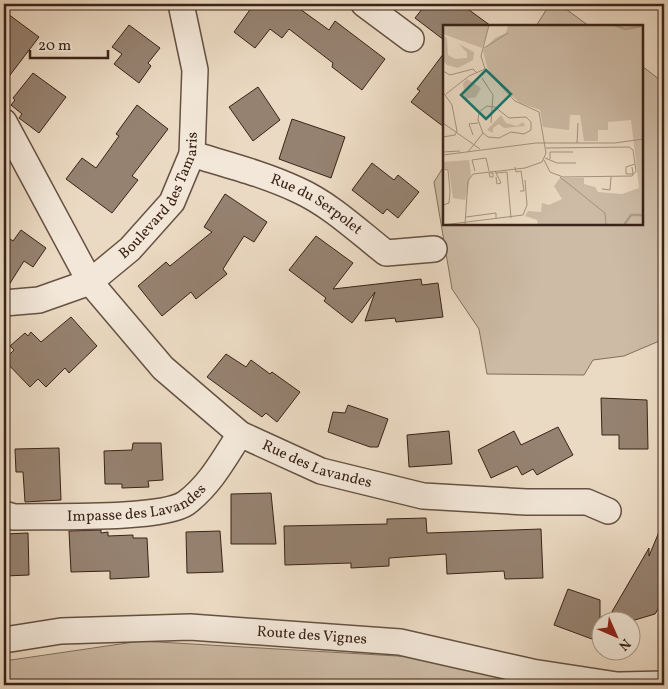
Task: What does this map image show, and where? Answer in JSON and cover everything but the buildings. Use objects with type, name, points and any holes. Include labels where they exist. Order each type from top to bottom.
[{"type":"street","points":[[364,4],[411,39]]},
{"type":"street","name":"Boulevard des Tamaris","points":[[4,304],[39,300],[90,282],[130,249],[172,202],[192,154],[195,70],[186,6]]},
{"type":"street","name":"Rue des Lavandes","points":[[4,122],[90,282],[163,368],[240,434],[321,471],[423,496],[526,502],[587,502],[608,510]]},
{"type":"street","name":"Rue du Serpolet","points":[[192,154],[256,173],[300,190],[330,209],[386,253],[434,249]]},
{"type":"street","name":"Impasse des Lavandes","points":[[4,514],[14,517],[151,514],[184,504],[208,483],[240,434]]},
{"type":"street","name":"Route des Vignes","points":[[4,640],[61,631],[190,627],[391,642],[532,672],[617,685]]},
{"type":"street","points":[[621,685],[664,684]]},
{"type":"shaded area","points":[[550,4],[559,4],[588,25],[537,25]]},
{"type":"shaded area","points":[[643,67],[664,83],[664,339],[624,356],[593,360],[584,375],[487,374],[479,329],[452,289],[434,182],[443,168],[443,225],[643,225]]},
{"type":"shaded area","points":[[141,641],[414,657],[530,685],[4,685],[4,661]]}]
